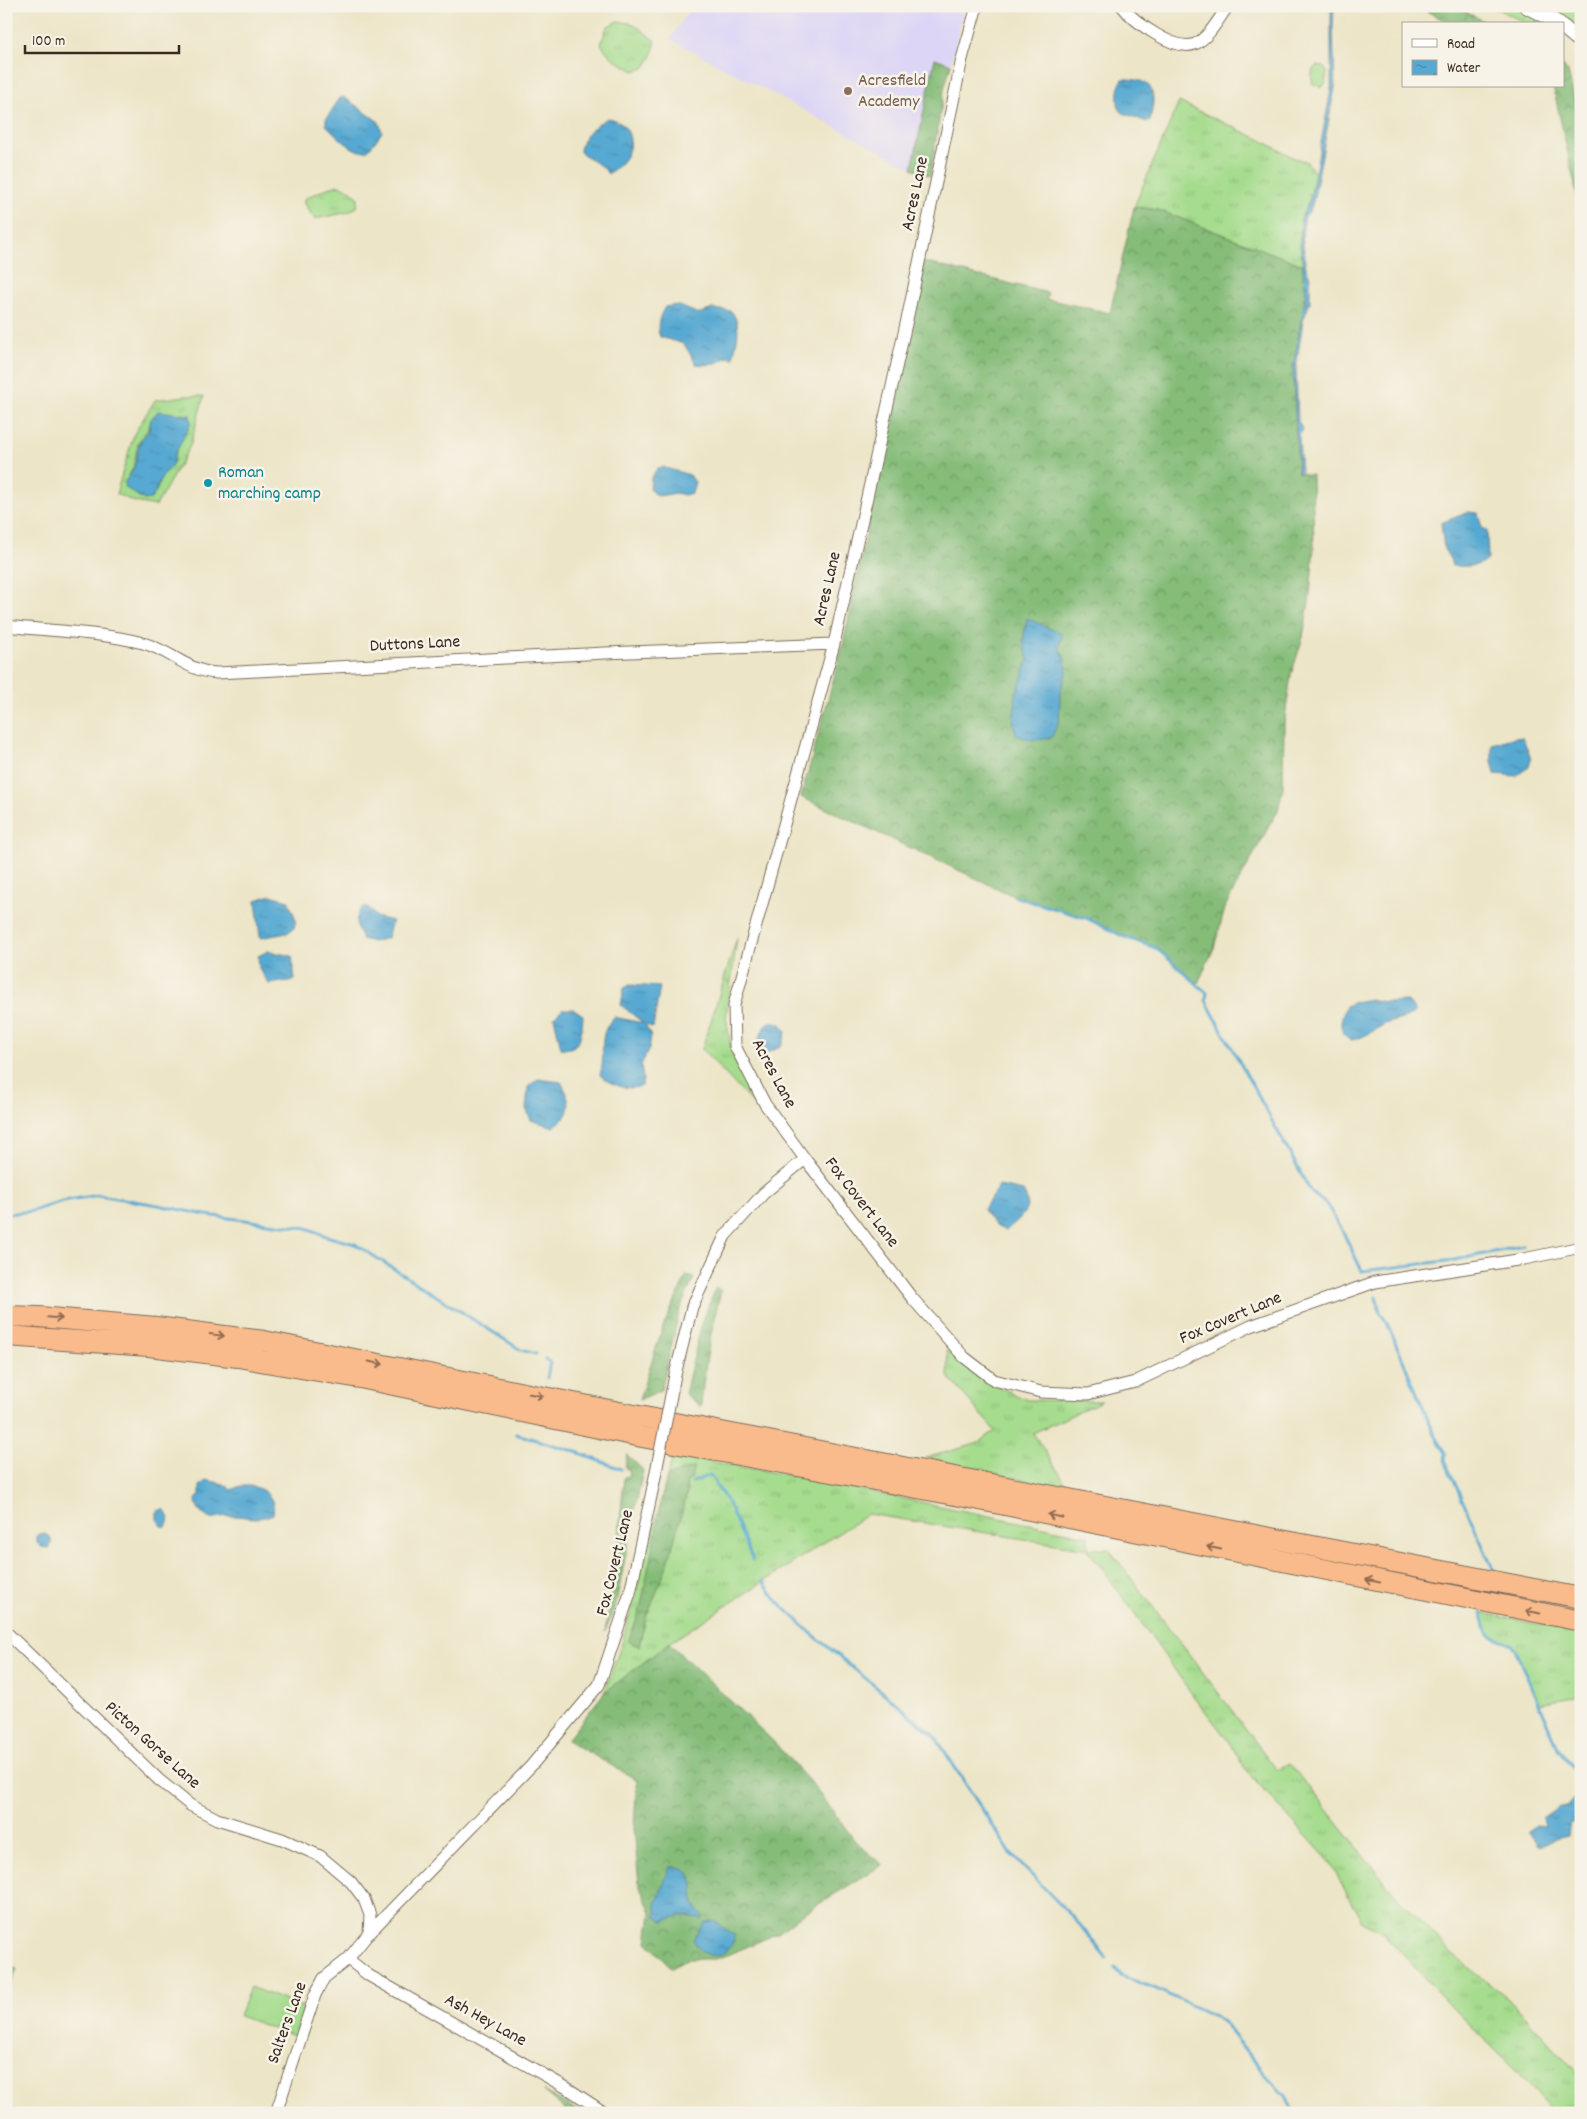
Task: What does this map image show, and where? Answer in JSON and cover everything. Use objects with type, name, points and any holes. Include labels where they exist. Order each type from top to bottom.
[{"type":"highway","points":[[6,1316],[156,1327],[264,1341],[644,1417],[1581,1598]]},
{"type":"highway","points":[[6,1336],[149,1346],[238,1357],[364,1379],[642,1437],[955,1495],[1581,1621]]},
{"type":"street","name":"Acres Lane","points":[[805,1159],[766,1104],[736,1046],[734,1005],[834,644],[908,315],[962,59],[977,6]]},
{"type":"street","points":[[1122,6],[1142,24],[1171,43],[1181,46],[1194,44],[1204,37],[1228,6]]},
{"type":"street","points":[[1526,6],[1556,22]]},
{"type":"street","points":[[1564,27],[1581,42]]},
{"type":"street","name":"Duttons Lane","points":[[6,626],[124,639],[144,643],[162,650],[186,665],[202,672],[217,673],[605,653],[834,644]]},
{"type":"street","name":"Fox Covert Lane","points":[[369,1933],[531,1766],[599,1685],[630,1593],[674,1375],[692,1306],[725,1236],[764,1193],[805,1159],[912,1298],[964,1357],[994,1380],[1041,1392],[1088,1394],[1135,1382],[1250,1326],[1375,1282],[1524,1260],[1581,1247]]},
{"type":"street","name":"Picton Gorse Lane","points":[[6,1632],[159,1780],[190,1805],[217,1820],[282,1839],[320,1856],[351,1882],[364,1899],[370,1915],[369,1933]]},
{"type":"street","name":"Salters Lane","points":[[276,2113],[315,1995],[324,1978],[348,1959],[369,1933]]},
{"type":"street","name":"Ash Hey Lane","points":[[348,1959],[368,1975],[567,2088],[605,2113]]},
{"type":"shaded area","name":"Acresfield Academy","points":[[692,6],[940,6],[948,10],[963,12],[951,64],[935,59],[912,168],[670,39]]},
{"type":"green space","points":[[1417,6],[1455,6],[1485,22],[1447,22]]},
{"type":"green space","points":[[1491,6],[1514,6],[1544,22],[1524,22]]},
{"type":"green space","points":[[1550,6],[1581,6],[1581,29],[1553,8]]},
{"type":"green space","points":[[617,21],[634,24],[654,40],[655,45],[651,58],[644,68],[634,71],[612,57],[601,44],[607,27]]},
{"type":"green space","points":[[935,58],[951,64],[944,90],[930,176],[912,168]]},
{"type":"green space","points":[[1316,66],[1324,67],[1327,72],[1325,85],[1321,87],[1313,84],[1312,81],[1312,72]]},
{"type":"green space","points":[[1564,66],[1568,72],[1581,130],[1581,213],[1553,88],[1564,88]]},
{"type":"green space","points":[[1179,102],[1259,139],[1296,159],[1306,161],[1315,173],[1310,199],[1301,218],[1300,244],[1303,265],[1158,210],[1134,207]]},
{"type":"green space","points":[[339,185],[350,190],[358,197],[357,207],[349,212],[315,219],[304,204],[304,199]]},
{"type":"green space","points":[[1134,207],[1158,210],[1303,265],[1306,293],[1293,367],[1298,473],[1312,475],[1314,546],[1310,596],[1303,637],[1291,675],[1284,724],[1283,788],[1278,810],[1226,905],[1214,948],[1198,983],[1156,948],[1122,936],[1086,918],[1016,897],[801,797],[843,645],[923,262],[1048,293],[1046,299],[1110,313]]},
{"type":"green space","points":[[204,396],[190,446],[156,506],[135,502],[116,494],[134,434],[155,400]],"holes":[[[151,419],[191,423],[174,456],[174,461],[162,477],[156,492],[144,500],[137,495],[129,475],[132,471],[138,444]]]},
{"type":"green space","points":[[737,938],[726,1017],[732,1053],[758,1109],[702,1049]]},
{"type":"green space","points":[[687,1275],[694,1278],[680,1309],[661,1390],[639,1400],[663,1327]]},
{"type":"green space","points":[[716,1288],[721,1291],[708,1348],[701,1407],[685,1394],[703,1318]]},
{"type":"green space","points":[[947,1350],[985,1380],[1027,1400],[1102,1401],[1033,1433],[1070,1490],[925,1458],[976,1444],[995,1431],[948,1376]]},
{"type":"green space","points":[[627,1455],[643,1470],[616,1603],[605,1632],[617,1559],[624,1477],[628,1477],[629,1469],[625,1468]]},
{"type":"green space","points":[[673,1455],[777,1473],[1088,1536],[1088,1549],[1109,1549],[1277,1770],[1289,1763],[1394,1893],[1453,1955],[1513,2003],[1581,2078],[1581,2113],[1555,2113],[1518,2072],[1459,2015],[1383,1933],[1362,1922],[1330,1862],[1244,1768],[1225,1737],[1087,1549],[868,1514],[669,1643],[604,1693],[622,1643]]},
{"type":"green space","points":[[694,1467],[691,1479],[687,1481],[686,1489],[688,1490],[668,1563],[646,1618],[639,1646],[628,1642],[640,1610],[667,1477]]},
{"type":"green space","points":[[1482,1613],[1581,1633],[1581,1696],[1538,1703],[1516,1652],[1511,1644],[1489,1636],[1484,1628]]},
{"type":"green space","points":[[669,1643],[773,1741],[818,1791],[855,1841],[882,1865],[801,1915],[778,1933],[728,1955],[715,1959],[687,1959],[672,1968],[647,1942],[651,1912],[639,1885],[634,1827],[637,1780],[567,1740],[604,1693]]},
{"type":"green space","points":[[6,1965],[17,1969],[6,1995]]},
{"type":"green space","points":[[250,1987],[305,2008],[294,2036],[239,2016]]},
{"type":"green space","points":[[543,2091],[582,2113],[569,2113]]},
{"type":"water","points":[[1331,6],[1334,6],[1335,88],[1313,202],[1310,211],[1305,216],[1302,236],[1306,268],[1310,277],[1310,302],[1303,321],[1296,368],[1298,421],[1302,429],[1299,436],[1301,473],[1298,473],[1293,367],[1306,293],[1300,244],[1301,218],[1310,199],[1331,90]]},
{"type":"water","points":[[1123,79],[1142,82],[1151,89],[1153,102],[1150,120],[1147,122],[1121,112],[1117,96]]},
{"type":"water","points":[[344,97],[379,122],[382,132],[369,149],[358,151],[352,148],[326,125],[326,119],[340,98]]},
{"type":"water","points":[[608,118],[624,126],[630,141],[626,157],[608,174],[604,168],[580,152],[586,136],[594,127]]},
{"type":"water","points":[[677,305],[699,314],[712,309],[731,311],[735,316],[738,328],[733,359],[728,357],[713,364],[696,364],[684,344],[660,337],[658,325],[663,310],[665,307]]},
{"type":"water","points":[[158,411],[190,415],[191,423],[174,456],[172,465],[162,477],[151,499],[144,500],[126,488],[125,482],[134,468],[140,441],[149,430],[151,419]]},
{"type":"water","points":[[662,467],[690,475],[695,482],[692,493],[659,496],[653,493],[650,488],[651,477],[658,468]]},
{"type":"water","points":[[1468,512],[1478,513],[1482,528],[1487,530],[1488,559],[1476,565],[1452,566],[1444,549],[1441,523]]},
{"type":"water","points":[[1027,618],[1062,634],[1059,648],[1064,656],[1067,671],[1060,693],[1059,720],[1052,737],[1034,740],[1016,734],[1013,723],[1016,695],[1028,659],[1023,641]]},
{"type":"water","points":[[1515,737],[1523,738],[1531,759],[1529,767],[1516,776],[1495,774],[1492,761],[1492,744]]},
{"type":"water","points":[[271,895],[288,900],[296,920],[294,928],[287,933],[260,938],[256,900]]},
{"type":"water","points":[[363,907],[370,909],[376,917],[392,921],[387,938],[374,942],[362,939],[356,923]]},
{"type":"water","points":[[268,951],[292,956],[295,980],[269,984],[259,968],[258,956]]},
{"type":"water","points":[[630,985],[660,987],[653,1028],[645,1024],[651,1036],[649,1049],[641,1065],[642,1086],[631,1088],[609,1082],[600,1075],[603,1038],[608,1025],[614,1017],[643,1023],[621,1005],[624,988]]},
{"type":"water","points":[[1369,999],[1385,1002],[1407,1001],[1416,1011],[1406,1018],[1386,1024],[1362,1037],[1351,1040],[1343,1033],[1341,1025],[1346,1006]]},
{"type":"water","points":[[562,1009],[574,1009],[583,1015],[580,1039],[573,1047],[561,1048],[554,1017]]},
{"type":"water","points":[[771,1022],[781,1024],[786,1032],[785,1038],[778,1048],[760,1055],[755,1047],[765,1026]]},
{"type":"water","points":[[538,1079],[561,1082],[569,1101],[569,1107],[564,1118],[553,1127],[531,1120],[526,1109],[528,1087]]},
{"type":"water","points":[[999,1186],[1023,1191],[1027,1203],[1024,1213],[1006,1231],[996,1226],[983,1210]]},
{"type":"water","points":[[206,1480],[224,1484],[231,1490],[246,1486],[261,1489],[271,1499],[273,1514],[261,1518],[230,1516],[210,1519],[200,1511],[196,1503],[196,1499],[200,1495],[200,1486]]},
{"type":"water","points":[[164,1509],[169,1518],[166,1527],[161,1526],[157,1519],[157,1511]]},
{"type":"water","points":[[44,1533],[51,1538],[51,1545],[48,1548],[41,1547],[37,1543],[37,1535]]},
{"type":"water","points":[[1576,1797],[1581,1799],[1581,1825],[1570,1821],[1568,1836],[1555,1839],[1540,1847],[1527,1831],[1536,1825],[1544,1826],[1542,1818],[1559,1806],[1567,1807]]},
{"type":"water","points":[[670,1867],[680,1867],[690,1874],[694,1901],[697,1910],[703,1917],[702,1919],[681,1915],[663,1921],[656,1916],[656,1904]]},
{"type":"water","points":[[712,1921],[735,1935],[732,1943],[722,1954],[710,1955],[703,1952],[693,1939],[705,1922]]},
{"type":"waterway","points":[[1016,897],[1086,918],[1122,936],[1156,948],[1207,993],[1206,1000],[1210,1008],[1311,1192],[1327,1205],[1362,1271],[1455,1260],[1523,1246]]},
{"type":"waterway","points":[[6,1214],[33,1211],[62,1201],[99,1195],[206,1215],[307,1228],[326,1236],[355,1244],[521,1350],[536,1354]]},
{"type":"waterway","points":[[1376,1297],[1380,1312],[1387,1323],[1435,1435],[1446,1453],[1445,1461],[1493,1569]]},
{"type":"waterway","points":[[545,1359],[550,1362],[547,1378]]},
{"type":"waterway","points":[[516,1434],[574,1451],[621,1469]]},
{"type":"waterway","points":[[692,1482],[710,1475],[728,1503],[753,1560]]},
{"type":"waterway","points":[[763,1581],[778,1602],[811,1633],[934,1735],[1011,1854],[1080,1925],[1106,1958]]},
{"type":"waterway","points":[[1482,1613],[1488,1632],[1492,1636],[1506,1642],[1516,1652],[1558,1748],[1581,1780]]},
{"type":"waterway","points":[[1115,1968],[1121,1976],[1154,1988],[1214,2016],[1225,2024],[1266,2076],[1285,2096],[1294,2113]]},
{"type":"place","name":"Acresfield Academy","points":[[848,91]]},
{"type":"place","name":"Roman marching camp","points":[[208,483]]}]
